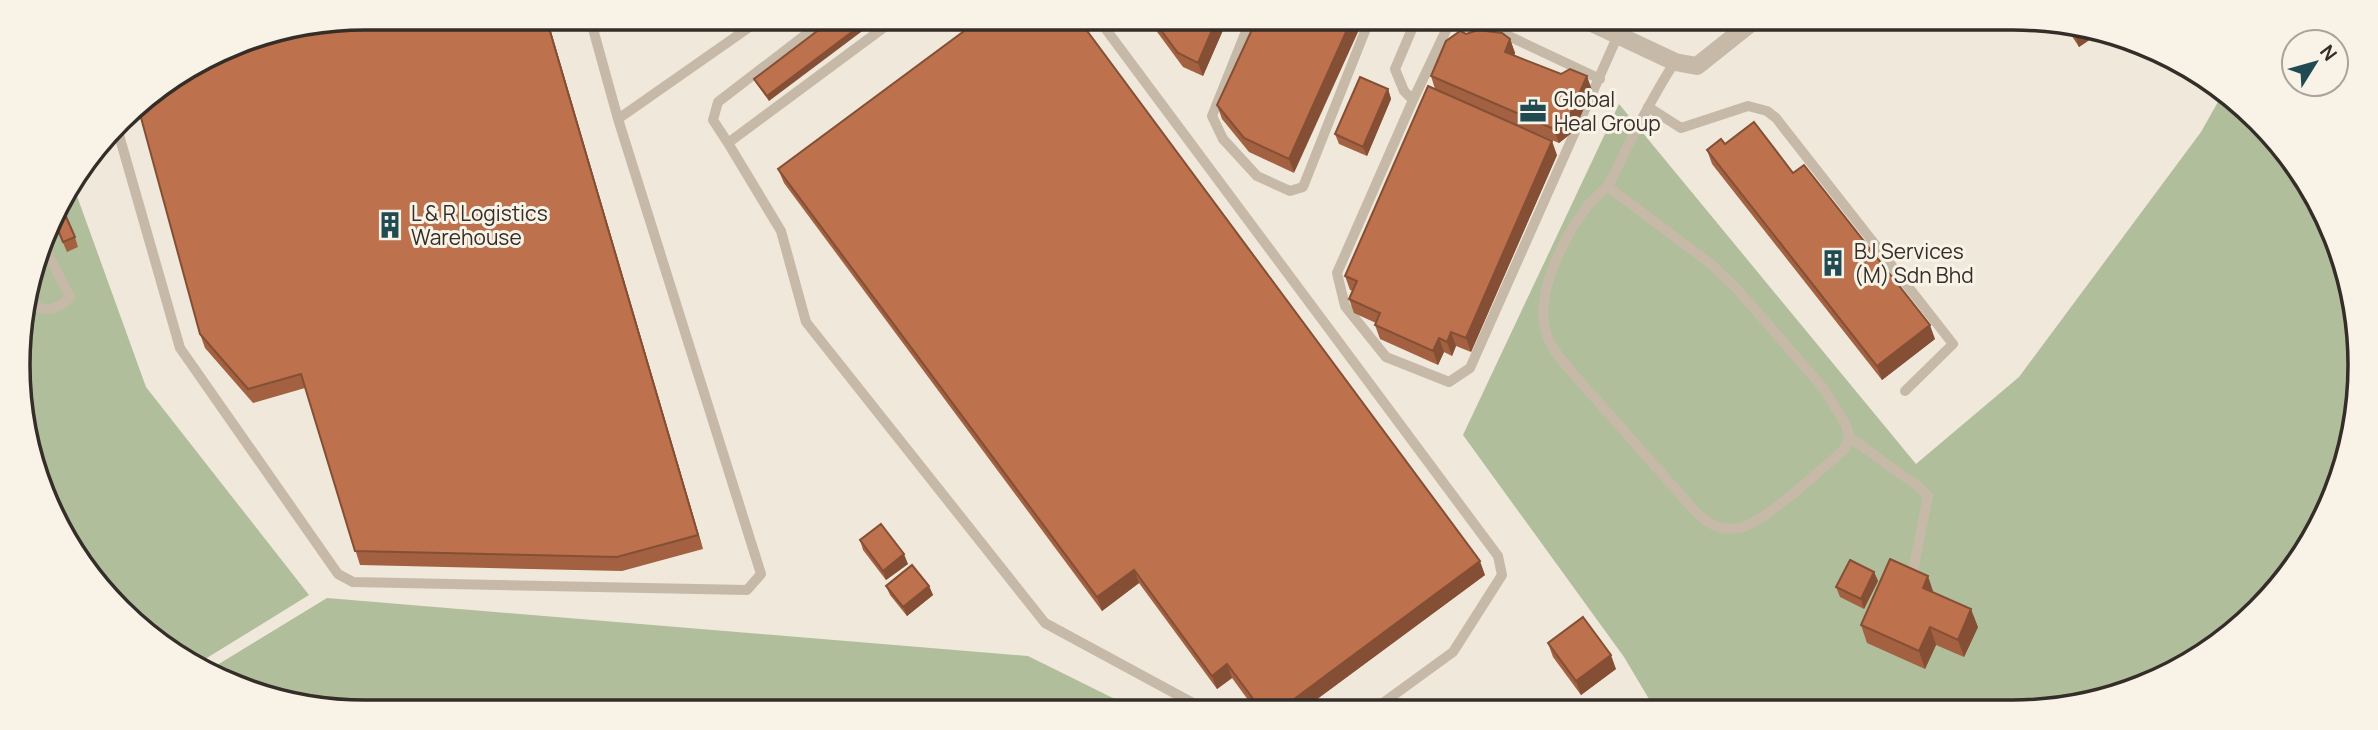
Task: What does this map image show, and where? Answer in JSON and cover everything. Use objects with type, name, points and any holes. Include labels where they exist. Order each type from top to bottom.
[{"type":"street","points":[[1607,30],[1675,62],[1697,66],[1742,30]]},
{"type":"lane","points":[[120,137],[180,348],[338,574],[353,582],[747,590],[761,573],[618,119],[593,30]]},
{"type":"lane","points":[[618,119],[745,30]]},
{"type":"lane","points":[[812,30],[718,102],[713,120],[781,231],[806,322],[1045,624],[1187,700]]},
{"type":"lane","points":[[728,143],[881,30]]},
{"type":"lane","points":[[1106,30],[1498,556],[1502,575],[1453,652],[1387,700]]},
{"type":"lane","points":[[1246,30],[1212,116],[1223,139],[1257,176],[1290,191],[1303,187],[1366,30]]},
{"type":"lane","points":[[1412,30],[1395,69],[1404,91],[1413,100]]},
{"type":"lane","points":[[1446,30],[1337,273],[1345,306],[1386,357],[1449,382],[1470,368],[1618,35]]},
{"type":"lane","points":[[1496,30],[1600,79]]},
{"type":"lane","points":[[1607,186],[1711,264],[1737,289],[1824,389],[1846,425],[1849,437],[1844,450],[1743,527],[1713,526],[1694,510],[1570,370],[1546,334],[1545,293],[1552,271],[1574,227],[1590,203],[1607,186],[1675,62]]},
{"type":"lane","points":[[1648,107],[1681,128],[1748,106],[1767,111],[1776,118],[1953,344],[1905,391]]},
{"type":"lane","points":[[35,307],[47,310],[62,305],[70,297],[48,256]]},
{"type":"lane","points":[[1849,437],[1928,496],[1912,576]]},
{"type":"green space","points":[[2219,100],[2265,144],[2303,197],[2323,237],[2337,278],[2348,343],[2348,387],[2342,430],[2330,473],[2314,513],[2292,551],[2250,602],[2217,631],[2181,655],[2141,675],[2100,689],[2035,700],[1650,700],[1624,657],[1463,435],[1619,104],[1916,464],[2019,377],[2201,132]]},
{"type":"green space","points":[[76,195],[146,387],[309,595],[205,659],[161,631],[128,602],[99,569],[75,533],[55,493],[41,452],[30,387],[30,343],[41,278],[55,237]]},
{"type":"green space","points":[[327,598],[1028,656],[1117,700],[343,700],[278,689],[216,666]]},
{"type":"building","name":"L & R Logistics Warehouse","points":[[343,30],[550,30],[698,535],[617,557],[355,551],[301,374],[248,389],[200,334],[141,116],[144,113],[179,86],[217,64],[257,48],[300,36]]},
{"type":"building","points":[[819,30],[854,30],[767,96],[754,79]]},
{"type":"building","points":[[966,30],[1086,30],[1480,561],[1293,700],[1254,700],[1227,664],[1212,676],[1134,570],[1097,597],[778,169]]},
{"type":"building","points":[[1161,30],[1212,30],[1198,63],[1178,53]]},
{"type":"building","points":[[1252,30],[1347,30],[1289,159],[1244,138],[1217,105]]},
{"type":"building","name":"Global Heal Group","points":[[1462,30],[1466,34],[1478,30],[1502,33],[1510,39],[1505,52],[1561,74],[1570,69],[1587,76],[1569,117],[1554,129],[1431,76],[1446,41]]},
{"type":"building","points":[[1360,77],[1388,89],[1363,147],[1335,134]]},
{"type":"building","points":[[1428,86],[1552,141],[1466,338],[1451,332],[1447,342],[1439,338],[1433,351],[1375,325],[1380,313],[1349,299],[1357,281],[1345,276]]},
{"type":"building","name":"BJ Services (M) Sdn Bhd","points":[[1754,122],[1793,173],[1804,165],[1930,325],[1877,366],[1707,150],[1721,139],[1725,144]]},
{"type":"building","points":[[65,215],[75,237],[63,242],[58,230]]},
{"type":"building","points":[[881,524],[904,554],[883,571],[860,540]]},
{"type":"building","points":[[1890,559],[1928,576],[1923,588],[1971,609],[1958,640],[1930,627],[1919,651],[1861,625]]},
{"type":"building","points":[[1850,560],[1874,572],[1861,599],[1836,587]]},
{"type":"building","points":[[912,565],[929,586],[903,607],[886,586]]},
{"type":"building","points":[[1583,617],[1611,655],[1576,681],[1548,643]]},
{"type":"place","name":"Global Heal Group","points":[[1533,111]]},
{"type":"place","name":"L & R Logistics Warehouse","points":[[390,225]]},
{"type":"place","name":"BJ Services (M) Sdn Bhd","points":[[1833,263]]}]
